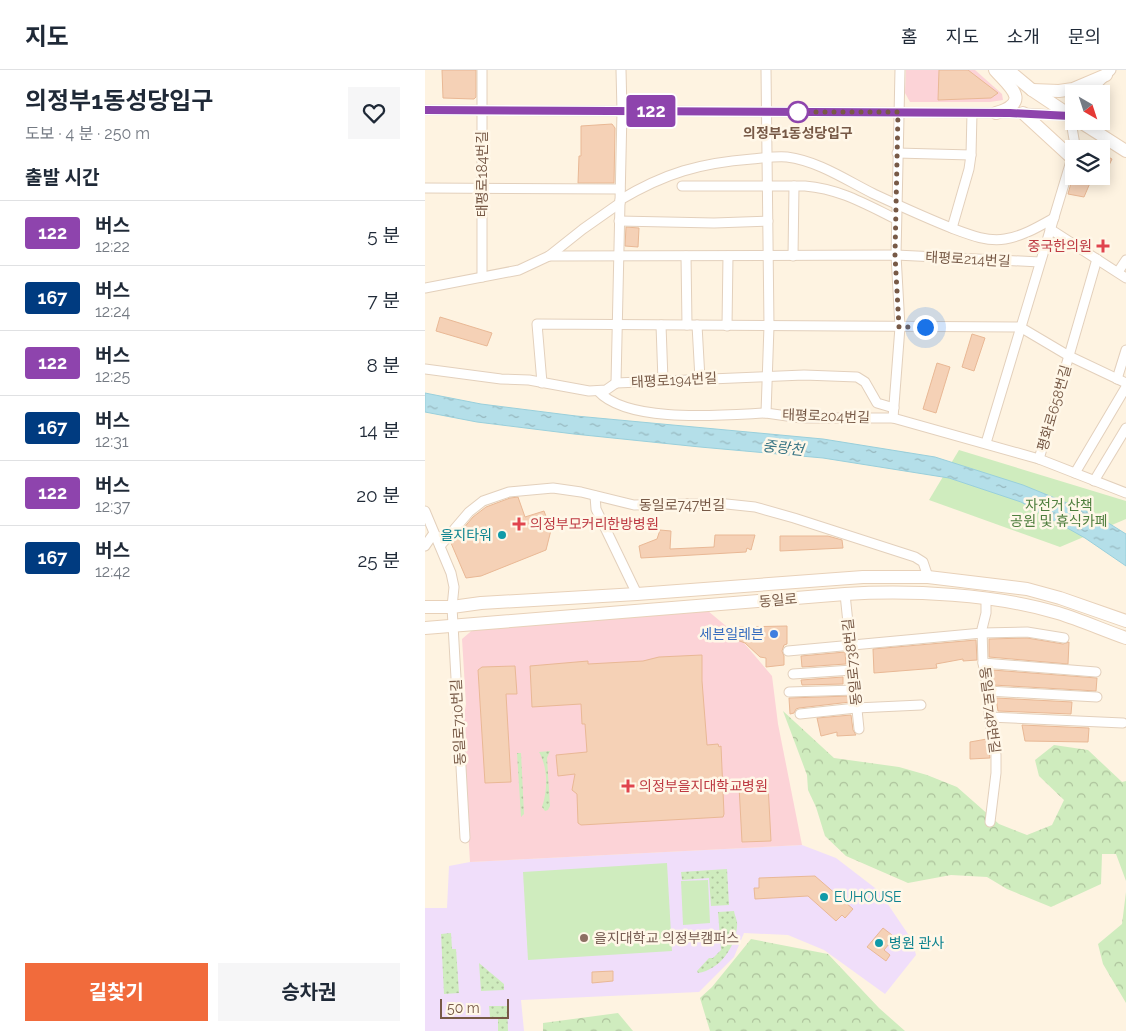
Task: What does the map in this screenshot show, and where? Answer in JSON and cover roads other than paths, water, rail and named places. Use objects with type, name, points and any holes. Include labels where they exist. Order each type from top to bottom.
[{"type":"street","name":"태평로184번길","points":[[482,70],[482,278]]},
{"type":"street","name":"태평로194번길","points":[[621,70],[616,383],[768,376]]},
{"type":"street","name":"태평로204번길","points":[[766,70],[767,256],[769,267],[766,413],[801,418],[893,418],[1039,459],[1126,493]]},
{"type":"street","points":[[893,418],[899,327],[895,255],[900,70]]},
{"type":"street","points":[[995,70],[1012,86],[1016,96],[1011,108],[997,113]]},
{"type":"street","points":[[1008,70],[1032,90],[1065,110]]},
{"type":"street","points":[[1032,90],[1059,91],[1073,89],[1108,72]]},
{"type":"street","points":[[1096,85],[1108,72]]},
{"type":"street","points":[[425,110],[1023,113],[1065,115]]},
{"type":"street","points":[[952,228],[969,169],[972,113]]},
{"type":"street","points":[[1023,113],[1065,146]]},
{"type":"street","points":[[1095,130],[1126,151]]},
{"type":"street","points":[[897,153],[971,155]]},
{"type":"street","name":"태평로214번길","points":[[767,158],[785,157],[805,161],[912,212],[970,235],[989,239],[1004,239],[1025,234],[1053,218]]},
{"type":"street","points":[[425,288],[519,270],[549,256],[639,188],[698,166],[727,161],[767,158]]},
{"type":"street","points":[[986,443],[1065,178]]},
{"type":"street","points":[[682,186],[820,187],[839,192],[896,219]]},
{"type":"street","points":[[793,256],[794,186]]},
{"type":"street","points":[[425,188],[620,189]]},
{"type":"street","points":[[619,221],[714,223],[768,221]]},
{"type":"street","points":[[1050,229],[1126,278]]},
{"type":"street","points":[[549,256],[895,255]]},
{"type":"street","name":"태평로214번길","points":[[895,255],[1040,262]]},
{"type":"street","points":[[685,256],[687,325]]},
{"type":"street","points":[[727,326],[728,256]]},
{"type":"street","name":"평화로658번길","points":[[1039,459],[1097,259]]},
{"type":"street","points":[[1118,272],[1126,260]]},
{"type":"street","points":[[542,382],[537,324],[1020,328]]},
{"type":"street","points":[[661,325],[663,381]]},
{"type":"street","points":[[697,325],[700,379]]},
{"type":"street","name":"평화로658번길","points":[[1020,328],[1069,356],[1126,383]]},
{"type":"street","points":[[1117,379],[1126,350]]},
{"type":"street","points":[[425,369],[542,382],[589,391],[606,390],[616,383]]},
{"type":"street","name":"태평로204번길","points":[[768,376],[857,377],[865,382],[877,402],[894,408]]},
{"type":"street","points":[[1075,473],[1126,387]]},
{"type":"street","points":[[598,391],[614,404],[663,415],[704,416],[766,413]]},
{"type":"street","points":[[1094,481],[1126,428]]},
{"type":"street","name":"동일로747번길","points":[[440,546],[469,512],[483,501],[500,494],[521,490],[553,488],[581,492],[634,506],[717,503],[755,507],[915,558],[923,562],[928,577]]},
{"type":"street","points":[[595,496],[596,509],[637,594]]},
{"type":"street","name":"동일로710번길","points":[[425,511],[451,573],[454,587],[452,606],[465,838]]},
{"type":"street","points":[[425,546],[435,533]]},
{"type":"street","name":"동일로","points":[[425,607],[637,594],[863,577],[928,577],[1027,589],[1060,598],[1126,621]]},
{"type":"street","name":"동일로","points":[[425,628],[845,594],[891,593],[935,594],[1003,601],[1058,613],[1126,638]]},
{"type":"street","name":"동일로738번길","points":[[845,594],[859,729]]},
{"type":"street","name":"동일로748번길","points":[[986,599],[986,613],[982,632],[983,663],[989,691],[989,717],[996,756],[996,772],[989,822]]},
{"type":"street","points":[[787,651],[982,632],[1027,632],[1064,638]]},
{"type":"street","points":[[983,663],[1097,672]]},
{"type":"street","points":[[793,674],[852,670]]},
{"type":"street","points":[[789,692],[855,690]]},
{"type":"street","points":[[989,691],[1097,697]]},
{"type":"street","points":[[800,714],[857,708],[921,705]]},
{"type":"street","points":[[989,717],[1123,723]]},
{"type":"water","name":"중랑천","points":[[425,393],[481,404],[576,416],[823,439],[935,457],[1023,485],[1094,514],[1126,534],[1126,566],[1085,538],[1021,502],[949,478],[823,458],[574,434],[477,422],[425,412]]},
{"type":"place","name":"의정부1동성당입구","points":[[798,112]]},
{"type":"place","name":"중국한의원","points":[[1103,246]]},
{"type":"place","name":"의정부모커리한방병원","points":[[519,524]]},
{"type":"place","name":"을지타워","points":[[502,535]]},
{"type":"place","name":"세븐일레븐","points":[[774,634]]},
{"type":"place","name":"의정부을지대학교병원","points":[[628,786]]},
{"type":"place","name":"EUHOUSE","points":[[824,897]]},
{"type":"place","name":"을지대학교 의정부캠퍼스","points":[[584,938]]},
{"type":"place","name":"병원 관사","points":[[879,943]]},
{"type":"park label","name":"자전거 산책 공원 및 휴식카페","points":[[1059,514]]}]
